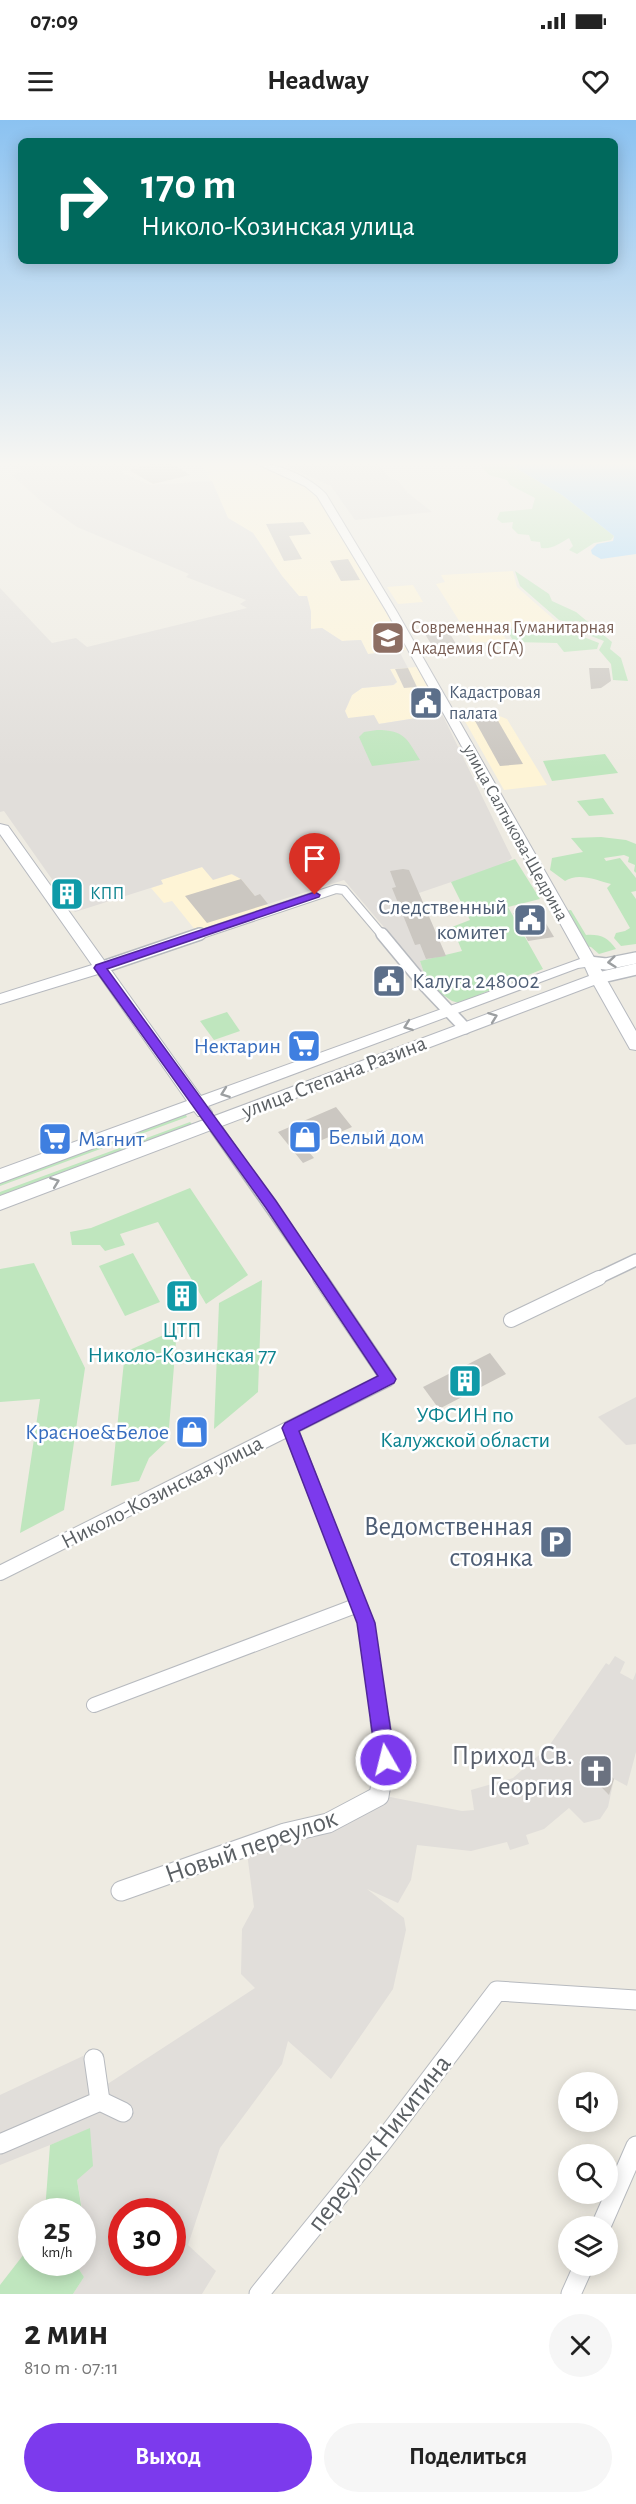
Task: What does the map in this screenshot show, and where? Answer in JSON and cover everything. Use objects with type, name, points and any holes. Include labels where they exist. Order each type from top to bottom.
[{"type":"main road","name":"улица Салтыкова-Щедрина","points":[[363,564],[636,1045]]},
{"type":"main road","points":[[0,828],[3,829],[212,1123]]},
{"type":"main road","name":"улица Степана Разина","points":[[0,1176],[575,964],[589,962]]},
{"type":"main road","points":[[0,999],[100,968]]},
{"type":"main road","name":"улица Степана Разина","points":[[0,1203],[598,978]]},
{"type":"street","points":[[100,968],[336,889],[344,891],[465,1028]]},
{"type":"street","name":"улица Степана Разина","points":[[589,962],[606,964],[636,958]]},
{"type":"street","name":"улица Степана Разина","points":[[598,978],[636,969]]},
{"type":"street","name":"Николо-Козинская улица","points":[[0,1573],[388,1379],[271,1204],[212,1123]]},
{"type":"street","points":[[511,1320],[636,1260]]},
{"type":"street","points":[[94,1705],[358,1605],[290,1428]]},
{"type":"street","name":"Новый переулок","points":[[121,1891],[285,1833],[328,1822],[379,1796],[386,1760],[366,1623],[358,1605]]},
{"type":"street","name":"переулок Никитина","points":[[259,2294],[380,2145],[497,1991],[636,2000]]},
{"type":"street","points":[[94,2059],[100,2101]]},
{"type":"street","points":[[0,2144],[100,2101],[123,2112]]},
{"type":"street","points":[[605,2216],[636,2146]]},
{"type":"street","points":[[571,2294],[579,2276]]},
{"type":"shaded area","points":[[166,564],[274,564],[299,596],[307,596],[311,612],[311,629],[322,628],[342,641],[361,640],[368,654],[399,651],[408,668],[390,669],[397,682],[393,685],[362,688],[352,695],[345,711],[348,718],[374,715],[379,724],[442,714],[512,858],[504,864],[419,893],[446,956],[420,961],[428,985],[426,987],[400,946],[344,880],[268,904],[255,896],[241,879],[232,874],[213,880],[202,867],[161,880],[163,884],[75,912],[4,811],[0,812],[0,588],[52,643],[76,638],[87,647],[247,608],[240,604],[246,600],[186,577],[189,574]]},
{"type":"shaded area","points":[[274,564],[358,564],[408,650],[368,654],[361,640],[342,641],[322,628],[311,629],[311,612],[307,596],[299,596]]},
{"type":"shaded area","points":[[513,571],[517,587],[558,623],[499,628],[507,641],[473,643],[436,584],[445,582],[441,575]]},
{"type":"shaded area","points":[[413,585],[423,602],[398,604],[387,587]]},
{"type":"shaded area","points":[[417,667],[442,714],[378,724],[348,718],[345,711],[352,695],[362,688],[394,685],[397,682],[390,669]]},
{"type":"shaded area","points":[[494,714],[507,719],[547,785],[504,790],[462,716]]},
{"type":"shaded area","points":[[202,867],[231,874],[241,879],[255,896],[269,907],[196,931],[172,901],[164,903],[151,888],[163,884],[160,880]]},
{"type":"shaded area","points":[[636,1397],[636,1444],[626,1445],[598,1417]]},
{"type":"shaded area","points":[[615,1656],[625,1662],[620,1673],[633,1680],[636,1672],[636,1752],[627,1786],[614,1779],[608,1807],[600,1819],[584,1823],[569,1808],[544,1829],[526,1835],[529,1844],[510,1850],[507,1842],[471,1851],[417,1845],[411,1880],[398,1903],[367,1889],[404,1918],[406,1930],[393,1989],[331,2079],[288,2041],[282,2064],[220,2148],[188,2245],[216,2271],[202,2294],[73,2294],[83,2276],[96,2276],[96,2198],[80,2198],[77,2180],[90,2129],[0,2165],[0,2095],[83,2056],[91,2087],[106,2085],[255,1988],[241,1974],[242,1929],[254,1907],[247,1853],[288,1839],[306,1838],[390,1797],[462,1811],[474,1810],[471,1790],[513,1778],[549,1746],[606,1663],[609,1665]]},
{"type":"green space","points":[[515,571],[549,594],[552,601],[576,612],[612,642],[610,649],[621,658],[628,681],[613,680],[611,664],[599,650],[604,641],[586,634],[579,621],[567,622],[581,636],[599,643],[597,649],[564,652],[557,643],[514,642],[506,629],[561,626],[566,622],[559,620],[520,586]]},
{"type":"green space","points":[[377,730],[394,732],[404,737],[420,760],[372,766],[359,737],[364,732]]},
{"type":"green space","points":[[605,754],[618,773],[552,781],[543,761]]},
{"type":"green space","points":[[603,798],[614,814],[589,816],[577,801]]},
{"type":"green space","points":[[601,837],[626,840],[636,844],[636,873],[635,865],[628,862],[629,857],[624,855],[604,858],[606,861],[620,858],[636,878],[636,891],[631,892],[636,899],[636,944],[621,946],[614,938],[616,933],[630,928],[607,888],[611,884],[582,877],[565,881],[550,870],[552,858],[583,852],[571,838]]},
{"type":"green space","points":[[515,859],[540,899],[508,907],[543,969],[459,1003],[452,1001],[428,985],[420,961],[462,951],[452,927],[470,920],[451,882]]},
{"type":"green space","points":[[571,910],[586,935],[604,938],[616,949],[599,954],[591,947],[585,946],[565,911]]},
{"type":"green space","points":[[227,1012],[240,1031],[214,1040],[200,1021]]},
{"type":"green space","points":[[184,1111],[187,1117],[0,1186],[0,1179]]},
{"type":"green space","points":[[190,1122],[193,1125],[0,1198],[0,1192]]},
{"type":"green space","points":[[190,1188],[248,1275],[206,1304],[158,1222],[120,1234],[125,1245],[105,1251],[100,1245],[72,1245],[70,1232],[91,1228]]},
{"type":"green space","points":[[133,1253],[160,1302],[125,1316],[99,1266]]},
{"type":"green space","points":[[34,1263],[85,1368],[64,1510],[20,1533],[40,1399],[0,1402],[0,1269]]},
{"type":"green space","points":[[262,1280],[258,1392],[214,1429],[219,1303]]},
{"type":"green space","points":[[177,1329],[168,1440],[149,1458],[139,1481],[111,1486],[125,1352]]},
{"type":"green space","points":[[90,2128],[93,2166],[77,2180],[80,2198],[46,2198],[50,2145]]},
{"type":"green space","points":[[18,2262],[18,2276],[84,2277],[73,2294],[0,2294],[0,2285]]},
{"type":"building","points":[[332,564],[351,564],[360,580],[341,581]]},
{"type":"building","name":"Современная Гуманитарная Академия (СГА)","points":[[390,626],[404,651],[387,652],[377,633],[382,632],[379,627]]},
{"type":"building","points":[[446,627],[459,649],[452,649],[454,652],[443,653],[440,649],[434,649],[425,634],[431,633],[428,628]]},
{"type":"building","points":[[408,668],[417,687],[404,688],[395,669]]},
{"type":"building","points":[[589,668],[609,668],[611,681],[601,688],[591,689]]},
{"type":"building","points":[[497,719],[523,764],[500,766],[475,721]]},
{"type":"building","points":[[409,870],[446,956],[426,959],[420,944],[415,945],[392,888],[396,887],[390,871]]},
{"type":"building","points":[[241,879],[255,896],[260,894],[268,904],[207,923],[185,896]]},
{"type":"building","name":"Следственный комитет","points":[[538,910],[554,937],[528,941],[513,913]]},
{"type":"building","name":"Белый дом","points":[[336,1107],[352,1127],[315,1143],[318,1147],[308,1151],[314,1158],[303,1163],[278,1132]]},
{"type":"building","name":"ЦТП Николо-Козинская 77","points":[[186,1283],[197,1301],[177,1310],[167,1292]]},
{"type":"building","name":"УФСИН по Калужской области","points":[[490,1353],[506,1374],[439,1409],[423,1387]]},
{"type":"building","name":"Приход Св. Георгия","points":[[589,1754],[614,1779],[609,1795],[579,1764]]},
{"type":"place","name":"Современная Гуманитарная Академия (СГА)","points":[[388,638]]},
{"type":"place","name":"Кадастровая палата","points":[[426,703]]},
{"type":"place","name":"КПП","points":[[67,894]]},
{"type":"place","name":"Следственный комитет","points":[[530,920]]},
{"type":"place","name":"Калуга 248002","points":[[389,981]]},
{"type":"place","name":"Нектарин","points":[[304,1046]]},
{"type":"place","name":"Белый дом","points":[[305,1137]]},
{"type":"place","name":"Магнит","points":[[55,1139]]},
{"type":"place","name":"ЦТП Николо-Козинская 77","points":[[182,1296]]},
{"type":"place","name":"УФСИН по Калужской области","points":[[465,1381]]},
{"type":"place","name":"Красное&Белое","points":[[192,1432]]},
{"type":"place","name":"Ведомственная стоянка","points":[[556,1542]]},
{"type":"place","name":"Приход Св. Георгия","points":[[596,1771]]},
{"type":"route","points":[[315,895],[100,968],[271,1204],[388,1379],[290,1428],[366,1623],[386,1760]]}]
